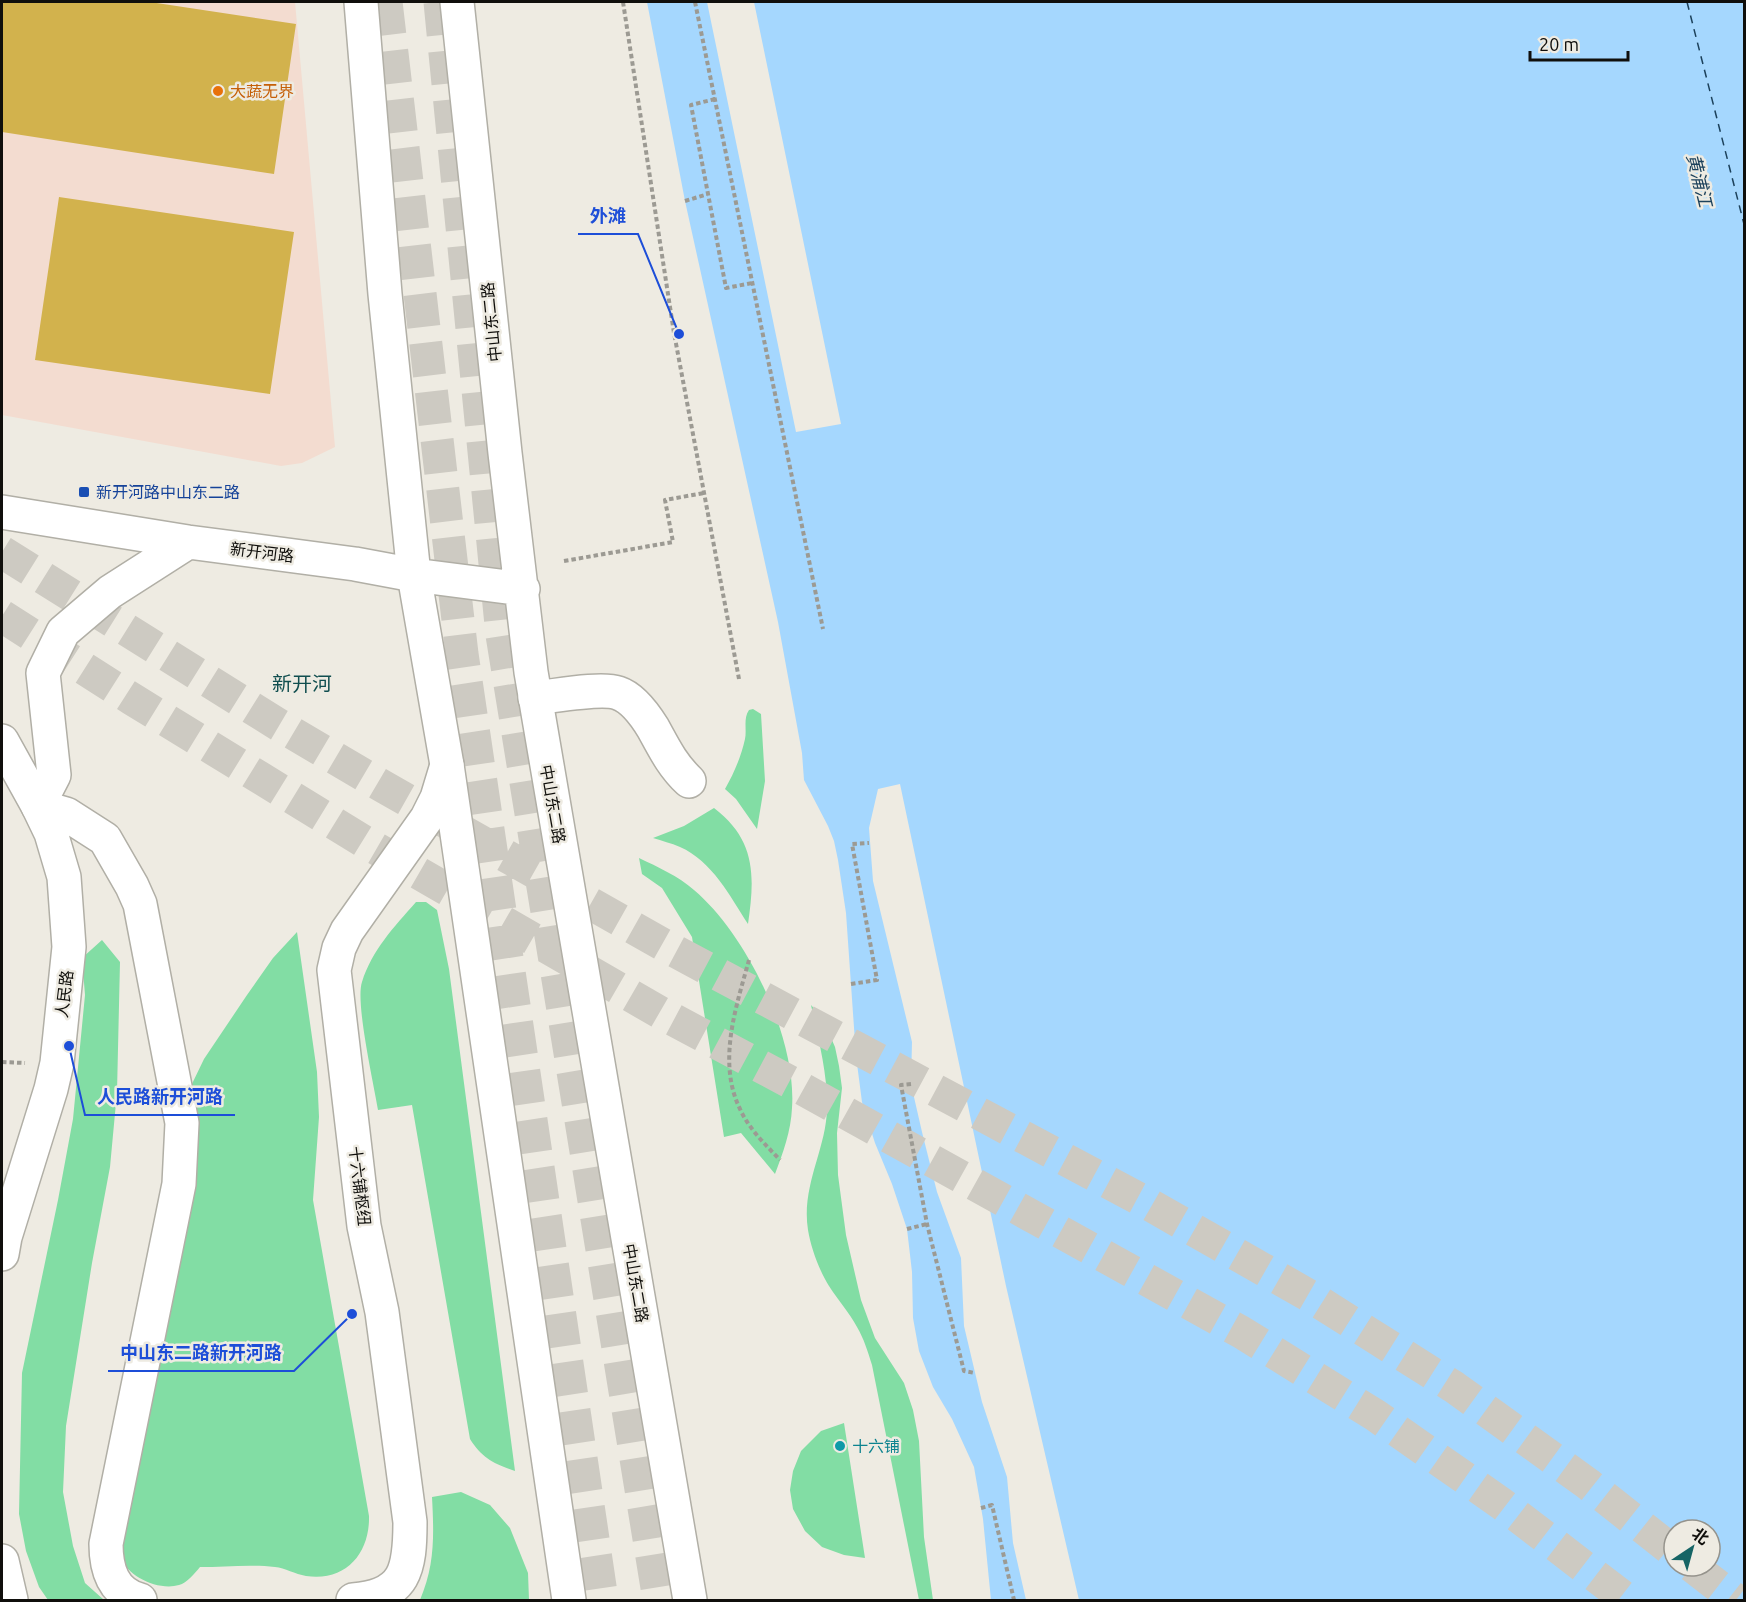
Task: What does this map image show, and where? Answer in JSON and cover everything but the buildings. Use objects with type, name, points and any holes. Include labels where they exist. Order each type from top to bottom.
[{"type":"main road","points":[[361,2],[385,294],[414,575],[447,765],[569,1600]]},
{"type":"main road","name":"中山东二路","points":[[457,2],[503,429],[535,698],[690,1600]]},
{"type":"main road","name":"新开河路","points":[[2,512],[188,542],[523,589]]},
{"type":"main road","points":[[140,1600],[134,1599],[123,1591],[111,1578],[106,1559],[106,1544],[179,1184],[182,1123],[140,904],[132,886],[105,839],[66,814],[38,806],[54,775],[43,673],[63,632],[110,592],[188,542]]},
{"type":"main road","points":[[535,698],[605,691],[618,693],[633,702],[647,719],[667,755],[689,781]]},
{"type":"main road","name":"人民路","points":[[2,741],[51,833],[64,877],[69,947],[57,1064],[5,1237],[2,1254]]},
{"type":"main road","name":"十六铺枢纽","points":[[353,1600],[374,1599],[392,1589],[404,1575],[410,1548],[410,1522],[382,1312],[364,1226],[334,970],[339,948],[347,931],[427,818],[437,798],[447,765]]},
{"type":"main road","points":[[2,1560],[11,1600]]},
{"type":"path","points":[[623,2],[674,333],[739,679]]},
{"type":"path","points":[[695,2],[823,629]]},
{"type":"path","points":[[715,99],[691,105],[726,288],[752,283]]},
{"type":"path","points":[[685,201],[708,194]]},
{"type":"path","points":[[564,561],[673,542],[665,500],[704,493]]},
{"type":"path","points":[[851,984],[877,980],[852,844],[869,843]]},
{"type":"path","points":[[749,960],[731,1033],[732,1090],[741,1111],[758,1136],[780,1160]]},
{"type":"path","points":[[911,1084],[901,1085],[927,1224],[964,1371],[975,1373]]},
{"type":"path","points":[[907,1229],[927,1224]]},
{"type":"path","points":[[981,1508],[992,1505],[1014,1600]]},
{"type":"shaded area","points":[[2,2],[295,2],[335,447],[302,463],[281,466],[2,415]]},
{"type":"green space","points":[[753,709],[761,714],[765,781],[757,829],[736,799],[725,789],[737,765],[743,746],[747,713]]},
{"type":"green space","points":[[714,808],[728,820],[745,846],[752,890],[748,924],[719,880],[702,861],[680,847],[653,838],[684,826]]},
{"type":"green space","points":[[639,858],[681,880],[714,909],[750,960],[765,990],[786,1051],[791,1080],[790,1125],[775,1174],[741,1133],[724,1137],[692,937],[662,888],[642,874]]},
{"type":"green space","points":[[416,902],[426,902],[437,910],[449,969],[515,1471],[489,1459],[470,1439],[412,1105],[378,1110],[366,1044],[361,992],[366,970],[378,949]]},
{"type":"green space","points":[[297,932],[317,1072],[319,1117],[313,1200],[369,1516],[368,1529],[360,1553],[353,1562],[333,1574],[320,1577],[306,1576],[266,1566],[200,1567],[191,1578],[182,1584],[162,1586],[145,1581],[130,1571],[121,1557],[120,1543],[123,1519],[196,1181],[198,1139],[190,1088],[204,1059],[247,995],[273,958]]},
{"type":"green space","points":[[102,940],[120,962],[117,1092],[110,1167],[66,1426],[63,1492],[73,1546],[85,1583],[104,1600],[48,1600],[39,1587],[26,1551],[19,1514],[22,1373],[73,1119],[85,995],[82,958]]},
{"type":"green space","points":[[811,1005],[822,1017],[835,1047],[839,1066],[842,1088],[837,1133],[838,1175],[846,1235],[861,1300],[875,1338],[904,1383],[913,1410],[919,1441],[924,1537],[933,1600],[919,1600],[872,1365],[867,1350],[854,1322],[822,1273],[809,1237],[808,1198],[823,1139],[827,1109],[824,1069]]},
{"type":"green space","points":[[844,1423],[865,1558],[844,1555],[822,1547],[805,1531],[793,1509],[790,1490],[793,1471],[801,1451],[821,1431]]},
{"type":"green space","points":[[461,1492],[490,1505],[510,1528],[528,1573],[529,1600],[420,1600],[431,1562],[432,1497]]},
{"type":"water","name":"黄浦江","points":[[647,2],[1744,2],[1744,1600],[991,1600],[983,1519],[974,1467],[952,1419],[933,1387],[919,1351],[913,1318],[912,1272],[907,1229],[862,1102],[856,1056],[846,913],[838,860],[828,826],[804,780],[802,753],[778,622],[685,201]]},
{"type":"pier","points":[[707,2],[754,2],[841,424],[796,432]]},
{"type":"pier","points":[[900,784],[1006,1286],[1079,1600],[1026,1600],[1013,1543],[1007,1477],[982,1402],[964,1326],[961,1258],[937,1192],[922,1132],[911,1084],[912,1042],[873,881],[869,828],[878,789]]},
{"type":"ferry route","points":[[1687,2],[1744,224]]},
{"type":"tunnel","points":[[386,2],[462,654],[602,1600]]},
{"type":"tunnel","points":[[440,2],[502,635],[659,1600]]},
{"type":"tunnel","points":[[2,552],[279,725],[384,787],[671,949],[1145,1202],[1308,1295],[1454,1387],[1588,1484],[1662,1543]]},
{"type":"tunnel","points":[[2,616],[363,841],[661,1013],[1241,1332],[1375,1415],[1502,1504],[1627,1600]]},
{"type":"tunnel","points":[[1708,1578],[1736,1600]]},
{"type":"place","name":"大蔬无界","points":[[218,91]]},
{"type":"place","name":"外滩","points":[[679,334]]},
{"type":"place","name":"新开河路中山东二路","points":[[84,492]]},
{"type":"place","name":"人民路新开河路","points":[[69,1046]]},
{"type":"place","name":"中山东二路新开河路","points":[[352,1314]]},
{"type":"place","name":"十六铺","points":[[840,1446]]},
{"type":"district","name":"新开河","points":[[302,683]]}]
